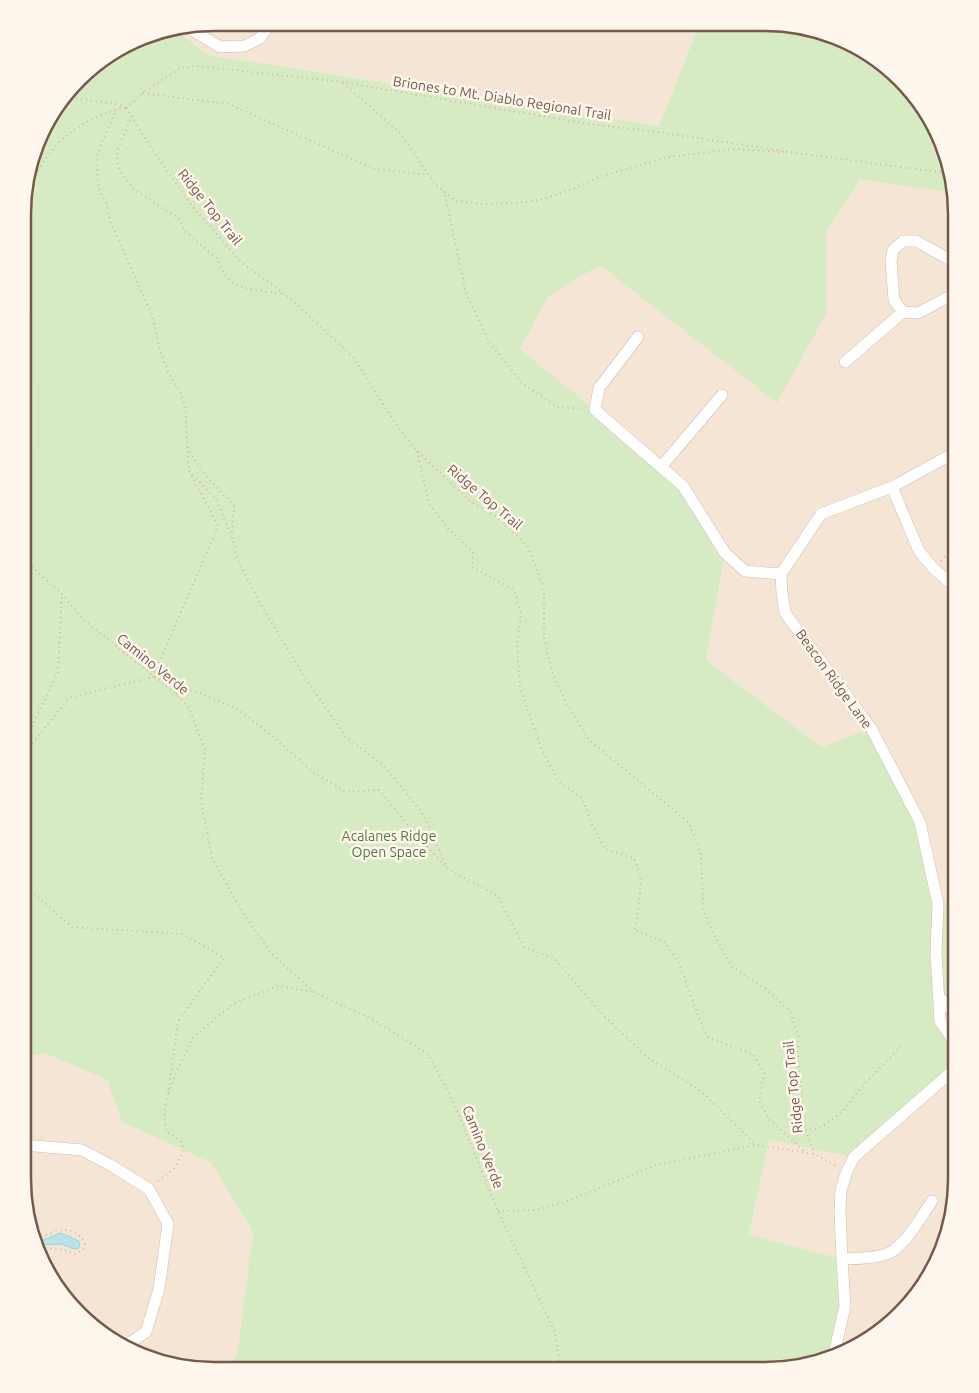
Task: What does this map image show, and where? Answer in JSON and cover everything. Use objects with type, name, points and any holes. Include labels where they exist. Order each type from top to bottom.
[{"type":"street","points":[[197,33],[220,47],[245,46],[260,38],[265,31]]},
{"type":"street","points":[[903,312],[894,300],[891,261],[893,250],[903,241],[916,241],[948,259]]},
{"type":"street","points":[[845,362],[903,312],[918,313],[948,297]]},
{"type":"street","points":[[638,338],[599,388],[595,410],[682,486],[725,553],[745,571],[781,574],[821,514],[892,487],[948,456]]},
{"type":"street","points":[[661,467],[722,395]]},
{"type":"street","points":[[892,487],[919,551],[934,569],[948,581]]},
{"type":"street","name":"Beacon Ridge Lane","points":[[781,574],[785,613],[871,728],[920,822],[938,904],[936,953],[938,996],[940,1020],[948,1032]]},
{"type":"street","points":[[938,996],[948,1007]]},
{"type":"street","points":[[835,1348],[845,1306],[840,1210],[841,1190],[847,1171],[854,1156],[948,1075]]},
{"type":"street","points":[[31,1146],[82,1150],[112,1166],[149,1189],[168,1224],[159,1289],[146,1332],[131,1342]]},
{"type":"street","points":[[842,1259],[862,1259],[893,1251],[907,1236],[932,1200]]},
{"type":"path","name":"Briones to Mt. Diablo Regional Trail","points":[[126,108],[142,93],[180,68],[198,66],[342,82],[583,123],[665,132],[796,153],[943,172]]},
{"type":"path","points":[[342,82],[399,132],[429,175],[445,194],[456,201],[484,204],[539,200],[573,189],[602,176],[668,157],[732,149],[796,153]]},
{"type":"path","points":[[142,93],[228,104],[374,169],[429,175]]},
{"type":"path","points":[[73,98],[117,104],[126,108]]},
{"type":"path","points":[[36,173],[54,146],[80,124],[117,109],[126,108]]},
{"type":"path","name":"Ridge Top Trail","points":[[126,108],[192,206],[241,262],[285,294],[354,358],[395,423],[417,451],[470,501],[504,522],[528,547],[544,589],[544,637],[553,675],[567,704],[589,740],[689,823],[701,853],[703,909],[731,966],[766,989],[790,1011],[798,1038],[798,1062],[805,1130],[815,1154]]},
{"type":"path","points":[[31,746],[69,698],[153,676],[218,526],[189,471],[185,406],[181,393],[160,354],[152,315],[110,221],[107,205],[99,188],[96,162],[100,146],[117,109]]},
{"type":"path","points":[[132,116],[118,149],[117,161],[120,172],[134,189],[180,219],[184,230],[216,258],[225,275],[233,283],[244,288],[285,294]]},
{"type":"path","points":[[445,194],[466,292],[490,343],[521,382],[557,408],[595,410]]},
{"type":"path","points":[[187,446],[200,468],[234,506],[231,535]]},
{"type":"path","points":[[417,451],[429,504],[449,530],[473,552],[472,567],[514,590],[521,614],[517,644],[520,688],[541,747],[558,781],[582,798],[592,825],[605,849],[634,858],[641,877],[640,904],[634,930],[664,941],[680,966],[708,1037],[754,1055],[764,1073],[759,1101],[769,1119],[805,1152]]},
{"type":"path","points":[[189,471],[216,499],[231,535],[239,563],[264,610],[304,676],[345,736],[382,763],[421,811],[448,868]]},
{"type":"path","points":[[934,569],[948,553]]},
{"type":"path","name":"Camino Verde","points":[[31,564],[62,594],[84,620],[176,694],[189,708],[205,750],[201,800],[212,858],[244,915],[274,956],[314,992]]},
{"type":"path","points":[[31,728],[58,672],[62,594]]},
{"type":"path","points":[[176,694],[192,690],[238,710],[269,733],[314,773],[346,792],[379,790],[418,838],[448,868],[498,896],[524,947],[554,958],[603,1015],[648,1058],[702,1092],[756,1145]]},
{"type":"path","points":[[31,891],[72,927],[183,934],[224,958],[178,1021],[167,1102]]},
{"type":"path","name":"Camino Verde","points":[[149,1189],[175,1168],[184,1150],[180,1141],[166,1131],[164,1112],[173,1080],[193,1037],[233,1004],[278,986],[314,992],[374,1020],[429,1055],[453,1101],[498,1210],[555,1332],[560,1362]]},
{"type":"path","points":[[805,1130],[820,1128],[843,1111],[858,1091],[902,1045]]},
{"type":"path","points":[[498,1210],[535,1210],[568,1201],[653,1166],[756,1145],[815,1154],[847,1171]]},
{"type":"path","points":[[41,1237],[61,1229],[76,1234],[85,1243],[84,1248],[76,1254],[45,1248]]},
{"type":"shaded area","points":[[215,31],[696,31],[659,126],[209,55],[182,35]]},
{"type":"shaded area","points":[[862,178],[946,192],[948,215],[948,901],[938,904],[822,747],[706,660],[725,553],[520,349],[548,297],[600,265],[827,312],[826,232]]},
{"type":"shaded area","points":[[45,1053],[107,1080],[122,1122],[211,1163],[253,1232],[237,1355],[231,1362],[191,1360],[167,1356],[133,1343],[103,1324],[85,1308],[62,1280],[45,1249],[37,1226],[33,1202],[31,1178],[31,1056]]},
{"type":"shaded area","points":[[948,1075],[948,1178],[942,1226],[934,1249],[917,1280],[894,1308],[866,1331],[831,1349],[749,1236],[769,1140],[854,1156]]},
{"type":"green space","name":"Acalanes Ridge Open Space","points":[[696,31],[788,33],[812,37],[835,45],[876,69],[894,85],[917,113],[929,133],[942,167],[946,192],[861,179],[826,232],[827,312],[777,403],[600,265],[548,297],[520,349],[595,410],[683,486],[725,553],[706,660],[822,747],[871,728],[920,822],[938,904],[948,901],[948,1007],[939,997],[940,1021],[948,1033],[948,1075],[854,1157],[769,1140],[749,1235],[842,1259],[845,1306],[835,1348],[812,1356],[764,1362],[231,1362],[237,1355],[253,1232],[211,1163],[122,1122],[107,1080],[45,1053],[31,1056],[31,215],[37,167],[50,133],[69,103],[85,85],[103,69],[133,50],[167,37],[182,35],[209,55],[659,126]]},
{"type":"water","points":[[61,1233],[79,1241],[80,1246],[78,1249],[74,1249],[61,1244],[44,1245],[42,1240]]}]
